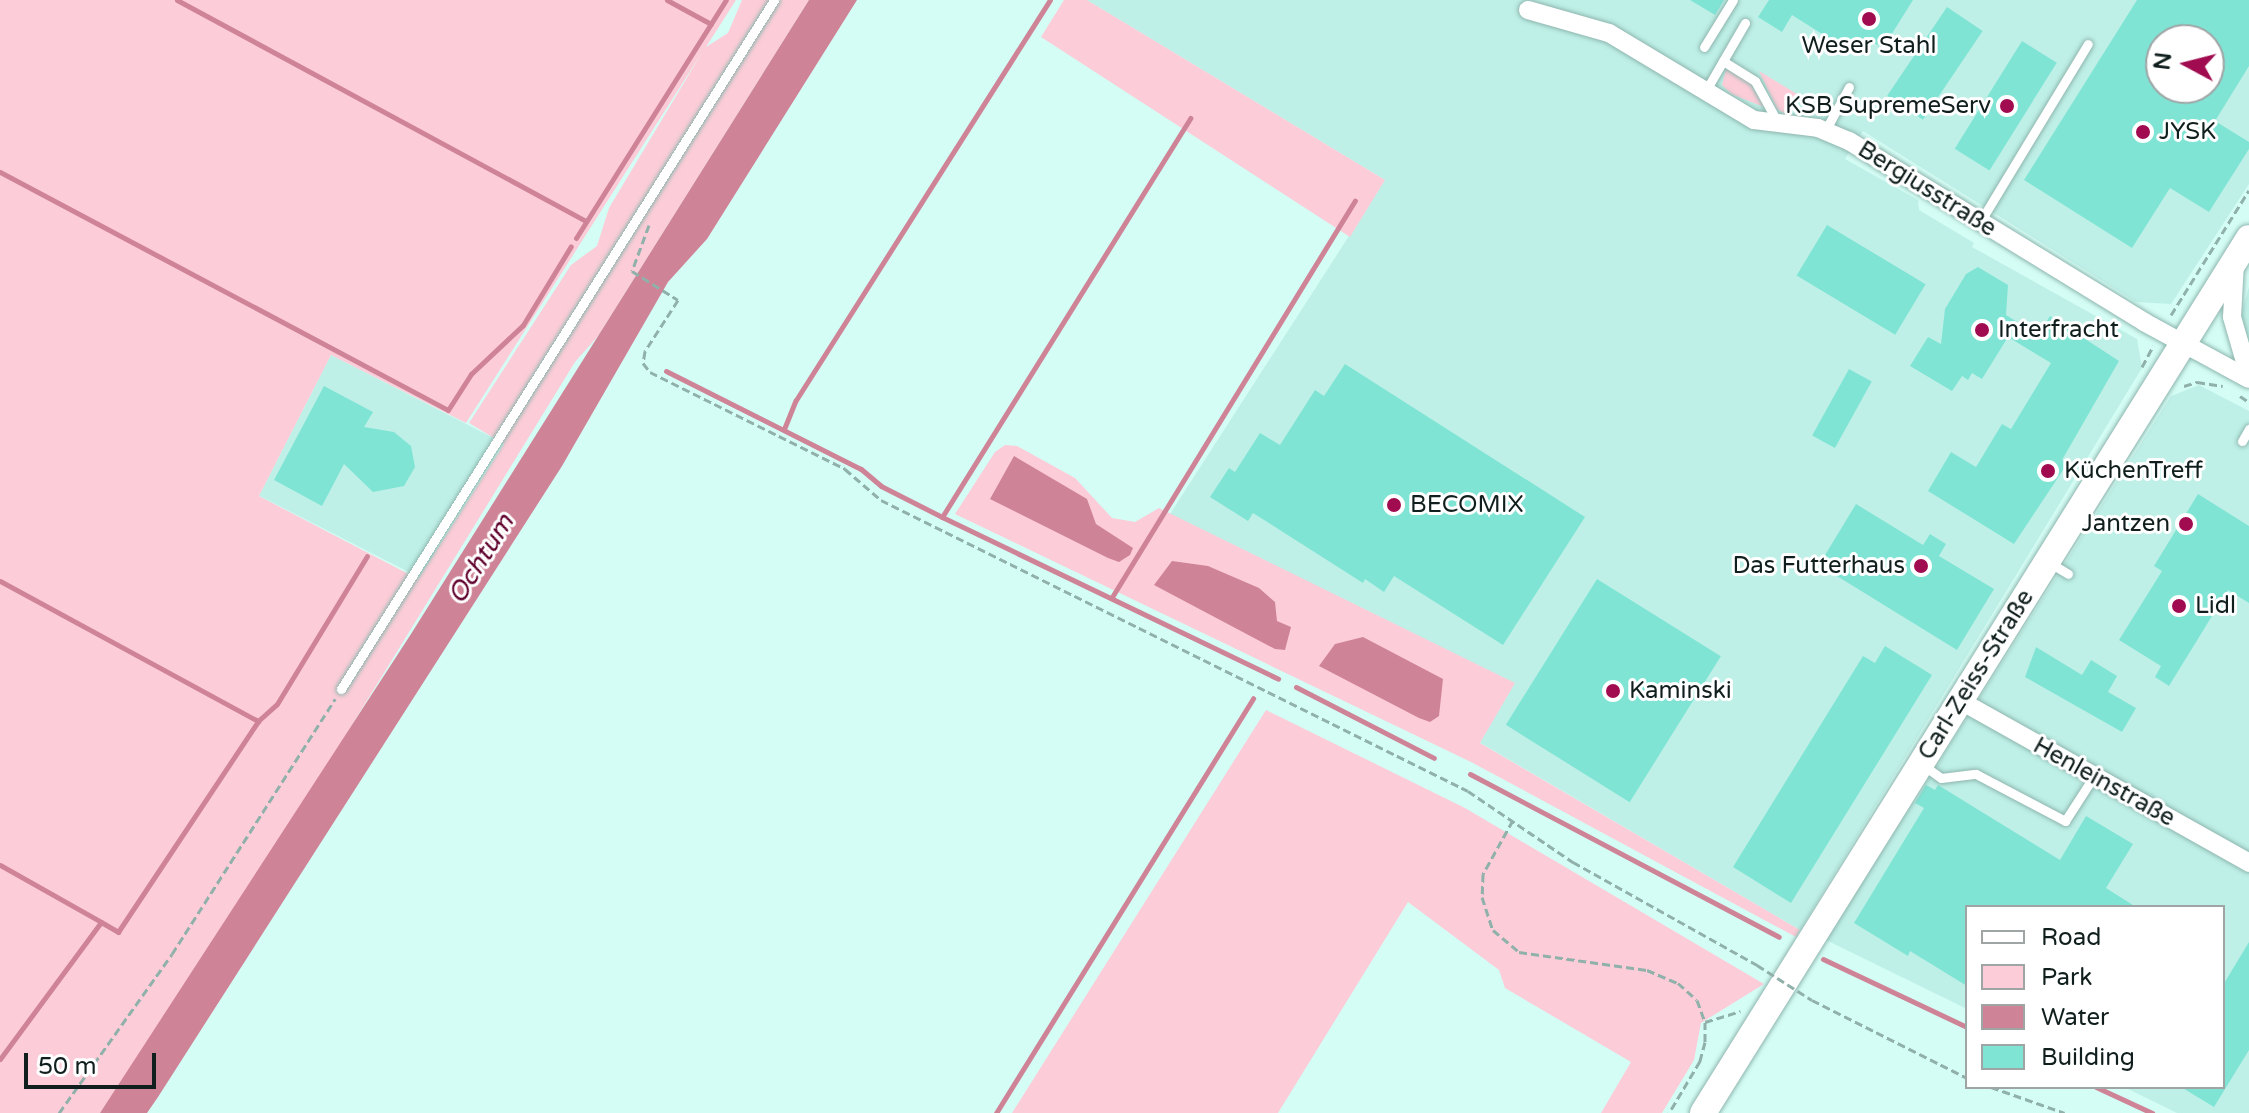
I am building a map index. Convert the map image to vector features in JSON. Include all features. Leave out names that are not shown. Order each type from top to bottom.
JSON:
[{"type":"main road","name":"Carl-Zeiss-Straße","points":[[1703,1113],[1959,700],[2058,567],[2164,374],[2173,336],[2235,261],[2249,238]]},
{"type":"street","name":"Bergiusstraße","points":[[1528,10],[1609,33],[1754,120],[1825,131],[2173,336]]},
{"type":"street","points":[[2235,261],[2232,317],[2249,378]]},
{"type":"street","points":[[2173,336],[2249,378]]},
{"type":"street","name":"Henleinstraße","points":[[1959,700],[2094,776],[2174,814],[2249,863]]},
{"type":"lane","points":[[341,689],[774,0]]},
{"type":"lane","points":[[1704,47],[1733,0]]},
{"type":"lane","points":[[1705,92],[1745,23]]},
{"type":"lane","points":[[1980,222],[2088,44]]},
{"type":"lane","points":[[1723,61],[1755,81],[1778,123]]},
{"type":"lane","points":[[1825,131],[1849,87]]},
{"type":"lane","points":[[2242,441],[2249,429]]},
{"type":"lane","points":[[1921,763],[1941,778],[1976,774],[2065,821],[2094,776]]},
{"type":"path","points":[[2226,388],[2197,382],[2183,386],[2143,361],[2173,336],[2249,190]]},
{"type":"path","points":[[632,271],[678,300],[645,351],[643,363],[650,372],[845,469],[881,500],[1418,765],[1513,820],[1585,870],[1757,965],[1812,1000],[1965,1077]]},
{"type":"path","points":[[2238,395],[2249,402]]},
{"type":"path","points":[[59,1113],[172,954],[341,689]]},
{"type":"path","points":[[1513,820],[1483,874],[1482,897],[1493,930],[1519,952],[1647,970],[1678,983],[1697,1000],[1705,1022],[1705,1042],[1700,1061],[1669,1113]]},
{"type":"path","points":[[1997,1089],[2065,1113]]},
{"type":"shaded area","points":[[1087,0],[2249,0],[2249,184],[2171,304],[2136,302],[1863,131],[1845,159],[1918,200],[1919,210],[1974,243],[1972,247],[2137,339],[2142,368],[1800,930],[1479,742],[1514,683],[1170,514],[1385,180]]},
{"type":"shaded area","points":[[2249,287],[2249,346],[2240,317]]},
{"type":"shaded area","points":[[331,355],[493,438],[421,578],[259,496]]},
{"type":"shaded area","points":[[2199,385],[2249,411],[2249,1113],[2177,1113],[2128,1089],[2225,1089],[2225,905],[1965,905],[1965,1008],[1826,940],[2171,396]]},
{"type":"green space","points":[[0,0],[736,0],[706,47],[728,33],[742,0],[809,0],[598,336],[575,362],[242,904],[100,1113],[0,1113]],"holes":[[[703,51],[609,208],[597,246],[571,265],[469,423],[504,444],[418,579],[259,496],[331,355],[466,423]]]},
{"type":"green space","points":[[1064,0],[1087,0],[1385,180],[1350,237],[1041,37]]},
{"type":"green space","points":[[1726,69],[1750,83],[1764,107],[1731,94],[1722,85]]},
{"type":"green space","points":[[1759,71],[1797,94],[1785,114],[1777,109]]},
{"type":"green space","points":[[1005,445],[1017,446],[1075,478],[1112,518],[1135,522],[1159,508],[1515,683],[1480,743],[1800,930],[1796,937],[1471,762],[955,514],[995,452]]},
{"type":"green space","points":[[1266,710],[1465,808],[1764,984],[1701,1023],[1694,1060],[1662,1113],[1601,1113],[1631,1062],[1505,988],[1499,970],[1408,902],[1278,1113],[1012,1113]]},
{"type":"water","name":"Ochtum","points":[[809,0],[857,0],[707,239],[668,282],[562,466],[158,1097],[147,1113],[100,1113],[411,634]]},
{"type":"water","points":[[1014,456],[1087,499],[1096,524],[1133,548],[1130,555],[1119,562],[1108,558],[990,499]]},
{"type":"water","points":[[1172,561],[1208,566],[1259,588],[1275,602],[1277,621],[1291,627],[1285,650],[1275,649],[1154,585]]},
{"type":"water","points":[[1363,637],[1443,679],[1439,716],[1430,722],[1419,718],[1319,666],[1335,644]]},
{"type":"building","points":[[1690,0],[1724,0],[1715,15]]},
{"type":"building","points":[[1769,0],[1913,0],[1883,48],[1867,39],[1857,56],[1792,15],[1782,32],[1758,17]]},
{"type":"building","name":"JYSK","points":[[2137,0],[2249,0],[2249,66],[2215,121],[2249,142],[2249,149],[2209,212],[2170,188],[2132,248],[2024,180]]},
{"type":"building","points":[[1947,7],[1983,31],[1923,120],[1887,96]]},
{"type":"building","name":"KSB SupremeServ","points":[[2022,41],[2057,63],[1989,170],[1955,149]]},
{"type":"building","points":[[1827,225],[1926,284],[1895,335],[1797,276]]},
{"type":"building","points":[[1978,267],[2008,285],[2006,315],[2038,335],[2050,316],[2119,361],[2062,460],[2067,464],[2014,544],[1928,491],[1951,452],[1976,467],[2002,424],[2011,429],[2051,363],[2008,337],[1982,379],[1972,373],[1968,380],[1962,376],[1952,391],[1910,366],[1928,337],[1941,344],[1945,309],[1966,274]]},
{"type":"building","name":"BECOMIX","points":[[1345,364],[1585,517],[1503,645],[1394,576],[1384,592],[1365,579],[1363,583],[1253,513],[1248,521],[1210,497],[1229,468],[1235,472],[1260,433],[1280,445],[1315,390],[1324,396]]},
{"type":"building","points":[[1849,369],[1872,382],[1835,448],[1812,435]]},
{"type":"building","points":[[324,386],[373,412],[364,427],[394,432],[411,446],[415,467],[404,486],[373,492],[344,464],[322,506],[274,480]]},
{"type":"building","name":"Lidl","points":[[2198,494],[2249,526],[2249,603],[2228,590],[2169,686],[2155,677],[2161,666],[2119,640],[2162,571],[2154,566]]},
{"type":"building","points":[[1856,504],[1923,545],[1930,534],[1946,544],[1939,556],[1994,589],[1957,650],[1819,565]]},
{"type":"building","name":"Kaminski","points":[[1597,579],[1721,656],[1630,802],[1506,725]]},
{"type":"building","points":[[1885,646],[1932,675],[1791,903],[1733,867],[1863,656],[1875,663]]},
{"type":"building","points":[[2036,647],[2082,675],[2091,660],[2117,676],[2108,692],[2136,708],[2122,732],[2025,677]]},
{"type":"building","points":[[1926,785],[1935,790],[1938,785],[2060,860],[2086,816],[2133,844],[2106,888],[2133,905],[1965,905],[1965,985],[1910,951],[1908,956],[1854,923],[1924,808],[1915,803]]},
{"type":"building","points":[[2249,942],[2249,1050],[2214,1107],[2184,1089],[2225,1089],[2225,982]]},
{"type":"waterway","points":[[177,0],[586,221]]},
{"type":"waterway","points":[[667,0],[711,24]]},
{"type":"waterway","points":[[576,238],[726,0]]},
{"type":"waterway","points":[[784,429],[796,400],[1050,0]]},
{"type":"waterway","points":[[942,517],[1190,118]]},
{"type":"waterway","points":[[0,172],[448,410],[471,374],[523,325],[571,246]]},
{"type":"waterway","points":[[1112,597],[1355,201]]},
{"type":"waterway","points":[[666,371],[861,469],[881,486],[942,517],[1278,679]]},
{"type":"waterway","points":[[0,1059],[101,922],[118,932],[258,721],[277,704],[367,556]]},
{"type":"waterway","points":[[0,581],[258,721]]},
{"type":"waterway","points":[[1296,687],[1434,758]]},
{"type":"waterway","points":[[996,1113],[1253,698]]},
{"type":"waterway","points":[[1470,774],[1779,937]]},
{"type":"waterway","points":[[0,865],[101,922]]},
{"type":"waterway","points":[[1823,959],[1965,1026]]},
{"type":"waterway","points":[[2100,1089],[2152,1113]]},
{"type":"place","name":"Weser Stahl","points":[[1869,19]]},
{"type":"place","name":"KSB SupremeServ","points":[[2007,106]]},
{"type":"place","name":"JYSK","points":[[2143,132]]},
{"type":"place","name":"Interfracht","points":[[1982,330]]},
{"type":"place","name":"KüchenTreff","points":[[2048,471]]},
{"type":"place","name":"BECOMIX","points":[[1394,505]]},
{"type":"place","name":"Jantzen","points":[[2186,524]]},
{"type":"place","name":"Das Futterhaus","points":[[1921,566]]},
{"type":"place","name":"Lidl","points":[[2179,606]]},
{"type":"place","name":"Kaminski","points":[[1613,691]]}]
